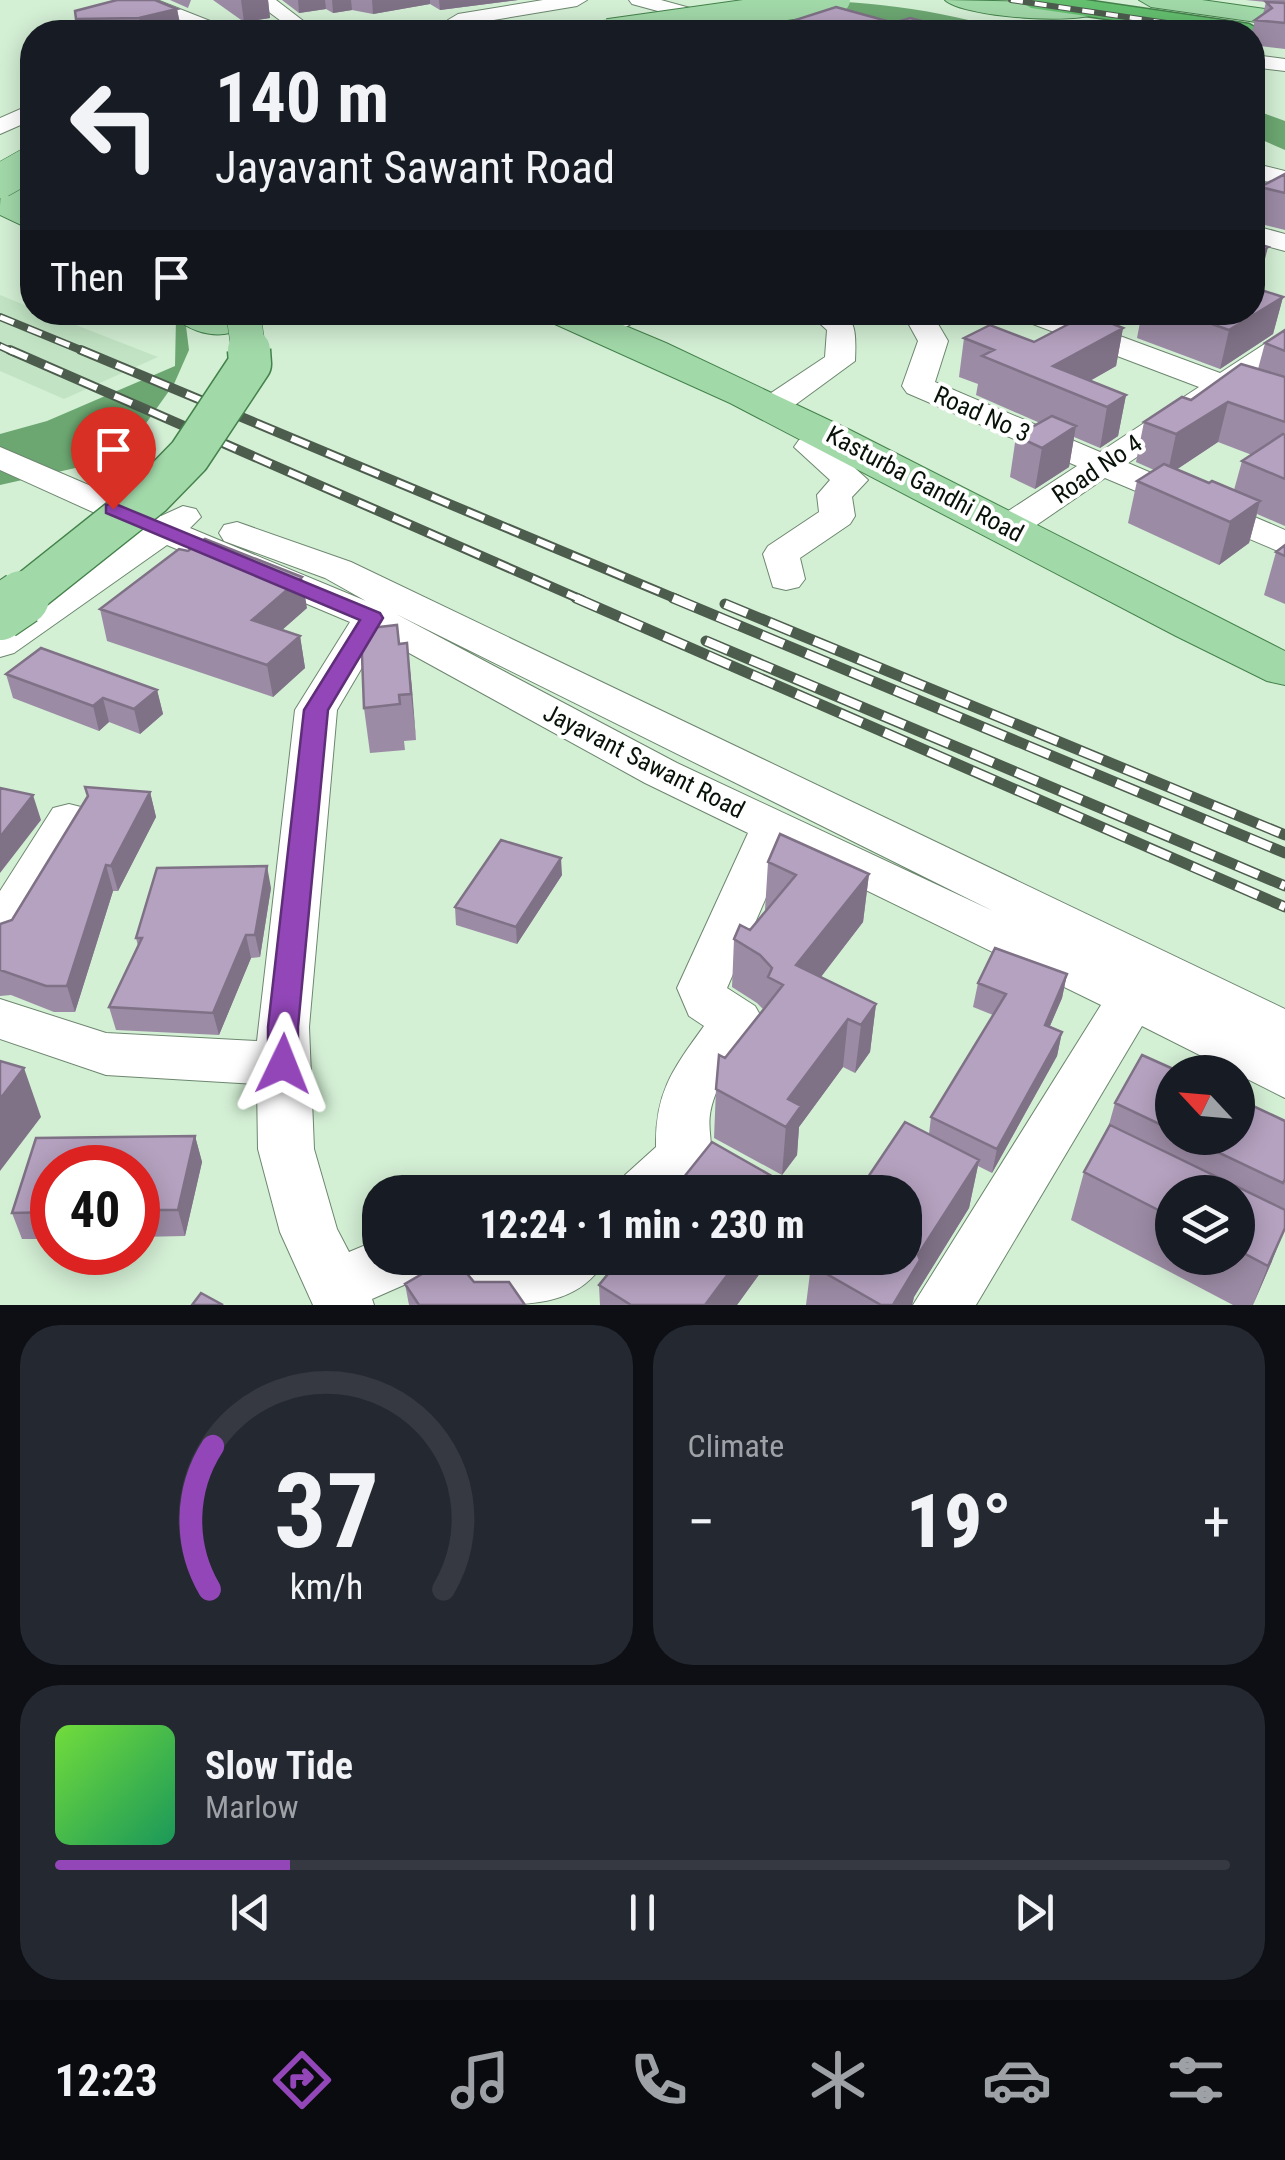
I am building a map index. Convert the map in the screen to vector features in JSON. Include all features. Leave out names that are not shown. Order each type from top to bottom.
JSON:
[{"type":"highway","points":[[1031,0],[1181,20]]},
{"type":"main road","points":[[694,20],[836,0]]},
{"type":"main road","points":[[728,20],[866,0]]},
{"type":"main road","points":[[957,0],[1024,11],[1088,5]]},
{"type":"main road","points":[[1151,0],[1285,23]]},
{"type":"main road","points":[[17,168],[20,198]]},
{"type":"main road","points":[[17,168],[18,182],[9,197],[10,207],[20,213]]},
{"type":"main road","points":[[0,573],[58,532],[155,449],[220,352],[224,325]]},
{"type":"main road","points":[[0,612],[45,582],[150,526],[189,456],[250,364],[230,325]]},
{"type":"main road","name":"Kasturba Gandhi Road","points":[[618,325],[782,401],[1253,635],[1285,670]]},
{"type":"main road","name":"Kasturba Gandhi Road","points":[[782,401],[833,435],[1019,521]]},
{"type":"street","points":[[139,0],[195,20]]},
{"type":"street","points":[[263,0],[292,20]]},
{"type":"street","points":[[458,20],[578,0]]},
{"type":"street","points":[[640,0],[684,8],[718,20]]},
{"type":"street","points":[[684,8],[721,0]]},
{"type":"street","points":[[782,401],[840,361],[839,325]]},
{"type":"street","name":"Road No 3","points":[[924,325],[933,341],[918,386],[1285,544]]},
{"type":"street","points":[[1061,325],[1285,408]]},
{"type":"street","name":"Road No 4","points":[[1019,521],[1221,384],[1280,327]]},
{"type":"street","name":"Jayavant Sawant Road","points":[[0,434],[52,471],[150,526],[382,607],[1285,1032]]},
{"type":"street","points":[[786,579],[781,554],[836,516],[834,496],[851,480],[811,447],[833,435]]},
{"type":"street","name":"Jayavant Sawant Road","points":[[0,456],[52,471]]},
{"type":"street","points":[[0,645],[150,526]]},
{"type":"street","points":[[374,1275],[339,1296],[309,1232],[286,1149],[283,1027],[316,710],[382,607]]},
{"type":"street","name":"Jayavant Sawant Road","points":[[382,607],[661,773],[1133,998],[1285,1076]]},
{"type":"street","points":[[0,931],[69,820]]},
{"type":"street","points":[[663,1175],[684,1156],[683,1116],[691,1086],[737,1020],[707,1002],[702,988],[738,918],[743,896],[774,827]]},
{"type":"street","points":[[943,1305],[1133,998]]},
{"type":"street","points":[[0,1020],[106,1054],[283,1064]]},
{"type":"street","points":[[492,1275],[516,1303],[554,1275]]},
{"type":"shaded area","points":[[777,0],[897,7],[967,20],[870,20],[843,16],[647,20]]},
{"type":"shaded area","points":[[1265,114],[1285,121],[1285,150],[1265,141]]},
{"type":"shaded area","points":[[0,295],[20,303],[20,325],[76,325],[158,357],[64,399],[0,371]]},
{"type":"shaded area","points":[[176,325],[280,325],[246,390],[133,455],[0,485],[0,434],[47,421],[175,366]]},
{"type":"pier","points":[[281,325],[283,329],[249,394],[135,459],[107,466],[139,433],[174,384],[189,350],[186,326]]},
{"type":"building","points":[[117,0],[155,0],[177,9],[139,18],[76,19],[75,11]]},
{"type":"building","points":[[1266,2],[1285,3],[1285,23],[1255,20],[1272,8]]},
{"type":"building","points":[[836,7],[883,20],[795,20]]},
{"type":"building","points":[[1285,174],[1285,193],[1265,188],[1265,184]]},
{"type":"building","points":[[1265,291],[1283,297],[1265,308]]},
{"type":"building","points":[[990,325],[1034,342],[1067,325],[1123,328],[1053,366],[1126,395],[1107,407],[982,356],[994,350],[964,338]]},
{"type":"building","points":[[1285,330],[1285,351],[1265,343]]},
{"type":"building","points":[[1241,364],[1285,377],[1285,422],[1228,402],[1176,434],[1144,422],[1182,397],[1191,400]]},
{"type":"building","points":[[1052,416],[1076,426],[1042,448],[1016,436]]},
{"type":"building","points":[[1283,434],[1285,479],[1242,461]]},
{"type":"building","points":[[1164,464],[1260,501],[1230,522],[1137,481]]},
{"type":"building","points":[[205,539],[302,577],[252,620],[300,636],[267,665],[100,609],[179,549],[188,551]]},
{"type":"building","points":[[397,625],[399,644],[407,643],[411,694],[399,695],[400,704],[364,708],[361,629]]},
{"type":"building","points":[[41,648],[157,690],[134,709],[103,698],[93,706],[6,674]]},
{"type":"building","points":[[85,787],[150,792],[111,866],[106,865],[67,986],[46,986],[0,970],[0,924],[12,920],[88,796]]},
{"type":"building","points":[[0,788],[33,795],[0,837]]},
{"type":"building","points":[[780,834],[869,874],[796,965],[876,1004],[861,1025],[848,1019],[788,1099],[801,1106],[786,1127],[716,1089],[719,1055],[725,1058],[783,985],[768,977],[772,968],[760,955],[734,939],[740,925],[750,930],[796,875],[768,862]]},
{"type":"building","points":[[501,840],[561,858],[516,927],[455,907]]},
{"type":"building","points":[[267,866],[255,935],[246,935],[213,1013],[109,1007],[142,938],[136,938],[157,868]]},
{"type":"building","points":[[995,948],[1067,974],[1045,1025],[1062,1032],[997,1149],[931,1117],[1006,994],[978,983]]},
{"type":"building","points":[[1142,1055],[1155,1061],[1155,1122],[1115,1103]]},
{"type":"building","points":[[0,1061],[24,1068],[0,1099]]},
{"type":"building","points":[[1255,1107],[1285,1121],[1283,1183],[1224,1155],[1255,1155]]},
{"type":"building","points":[[905,1122],[979,1160],[922,1249],[922,1175],[869,1175]]},
{"type":"building","points":[[1110,1125],[1155,1147],[1155,1155],[1172,1155],[1213,1175],[1155,1175],[1155,1208],[1084,1172]]},
{"type":"building","points":[[195,1136],[178,1210],[160,1210],[160,1145],[34,1145],[36,1138]]},
{"type":"building","points":[[712,1142],[770,1175],[686,1175]]},
{"type":"building","points":[[30,1157],[30,1213],[12,1213]]},
{"type":"building","points":[[1255,1195],[1285,1210],[1285,1228],[1268,1266],[1255,1259]]},
{"type":"building","points":[[420,1275],[468,1275],[474,1282],[509,1282],[525,1305],[419,1305],[405,1284]]},
{"type":"building","points":[[607,1275],[727,1275],[705,1305],[631,1305],[599,1285]]},
{"type":"building","points":[[828,1275],[911,1275],[893,1305],[881,1305]]},
{"type":"building","points":[[201,1293],[223,1305],[192,1305]]},
{"type":"railway","points":[[1011,0],[1147,20]]},
{"type":"railway","points":[[0,317],[88,353]]},
{"type":"railway","points":[[0,346],[15,353]]},
{"type":"railway","points":[[10,350],[582,600]]},
{"type":"railway","points":[[81,350],[679,600]]},
{"type":"railway","points":[[576,598],[1285,907]]},
{"type":"railway","points":[[673,598],[1285,853]]},
{"type":"railway","points":[[725,604],[1285,835]]},
{"type":"railway","points":[[706,641],[1285,886]]},
{"type":"route","points":[[113,509],[372,618],[316,710],[283,1027],[283,1064]]}]
